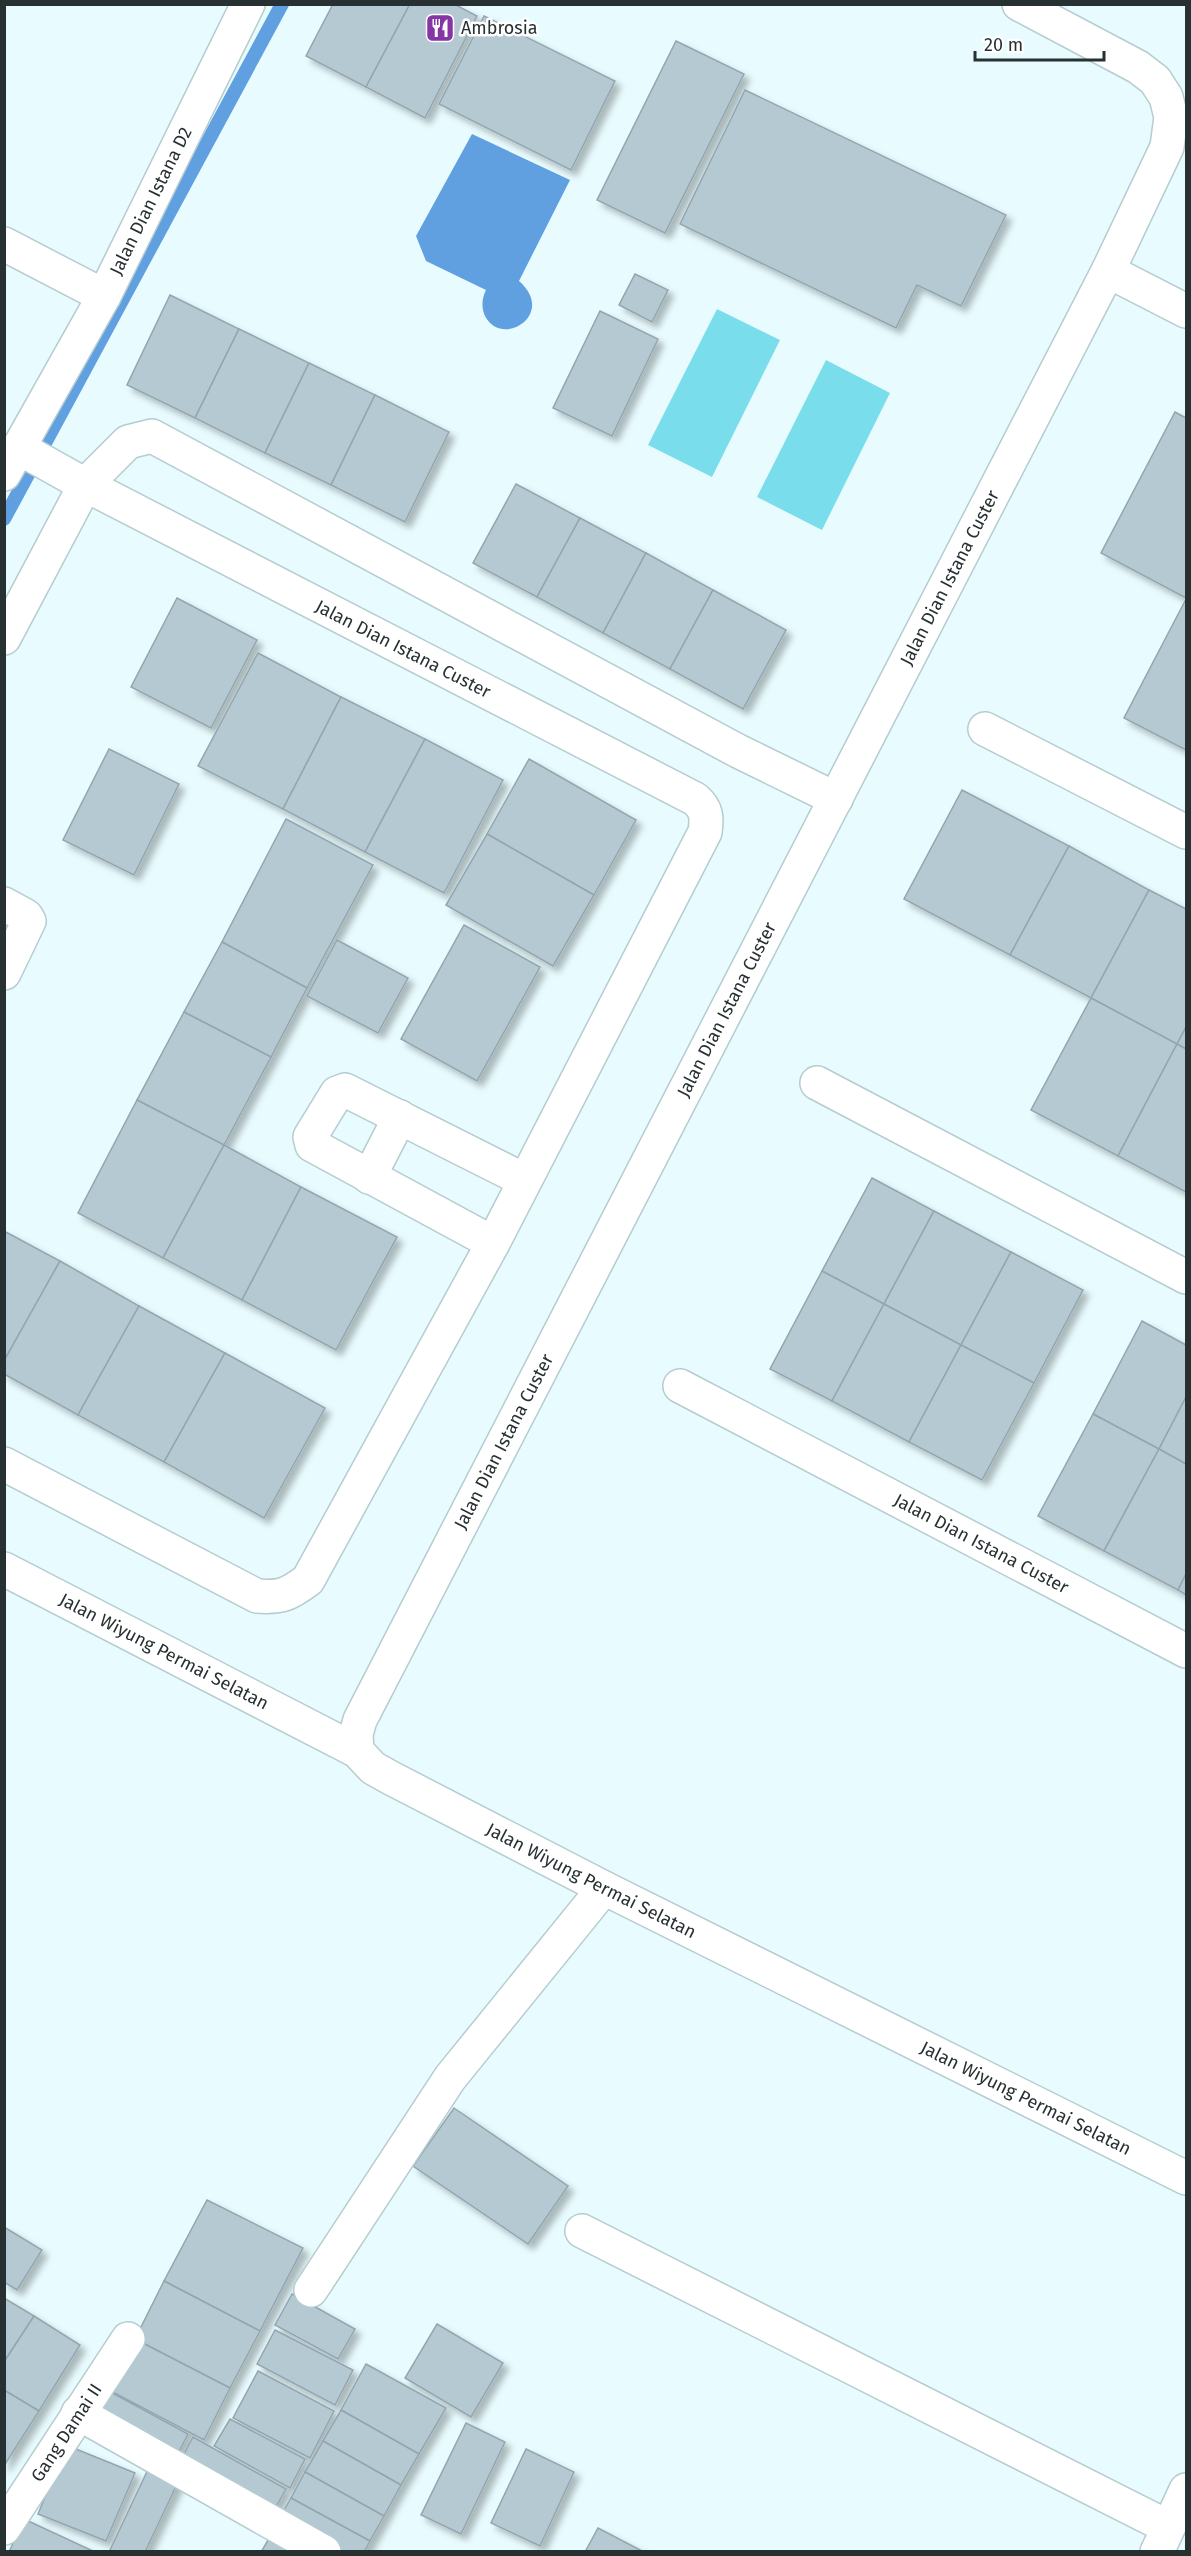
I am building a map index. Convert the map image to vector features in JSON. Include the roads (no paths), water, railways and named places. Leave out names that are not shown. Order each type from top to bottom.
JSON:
[{"type":"street","name":"Jalan Dian Istana D2","points":[[4,244],[104,296],[248,4]]},
{"type":"street","name":"Jalan Dian Istana Custer","points":[[357,1751],[356,1734],[365,1710],[1108,271],[1167,147],[1171,117],[1166,97],[1155,80],[1138,67],[1019,4]]},
{"type":"street","points":[[1108,271],[1186,311]]},
{"type":"street","points":[[18,459],[104,296]]},
{"type":"street","points":[[4,638],[81,483],[128,442],[152,436],[728,746],[836,799]]},
{"type":"street","name":"Jalan Dian Istana Custer","points":[[4,1464],[257,1596],[273,1598],[287,1595],[308,1580],[319,1564],[493,1243],[705,832],[707,817],[702,805],[695,799],[81,483],[18,459]]},
{"type":"street","points":[[985,729],[1186,832]]},
{"type":"street","points":[[4,904],[26,916],[29,921],[4,973]]},
{"type":"street","points":[[817,1083],[1186,1277]]},
{"type":"street","points":[[493,1243],[312,1145],[310,1137],[340,1091],[347,1091],[524,1180]]},
{"type":"street","points":[[369,1177],[400,1117]]},
{"type":"street","name":"Jalan Dian Istana Custer","points":[[680,1386],[1186,1651]]},
{"type":"street","name":"Jalan Wiyung Permai Selatan","points":[[4,1569],[357,1751],[373,1768],[391,1778],[1186,2178]]},
{"type":"street","points":[[311,2290],[450,2078],[604,1887]]},
{"type":"street","points":[[582,2231],[1162,2540],[1186,2490]]},
{"type":"street","name":"Gang Damai II","points":[[4,2528],[128,2338]]},
{"type":"street","points":[[78,2413],[324,2552]]},
{"type":"waterway","points":[[4,519],[282,4]]},
{"type":"place","name":"Ambrosia","points":[[440,28]]}]
